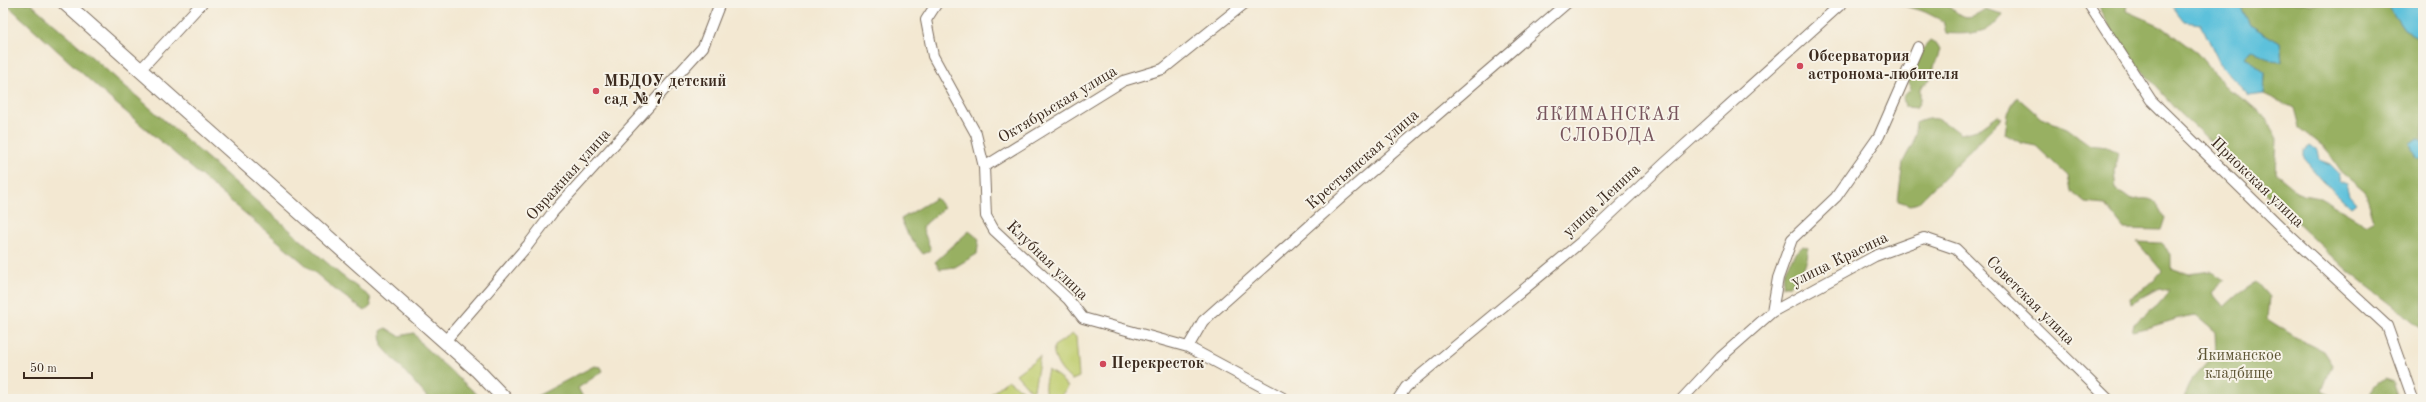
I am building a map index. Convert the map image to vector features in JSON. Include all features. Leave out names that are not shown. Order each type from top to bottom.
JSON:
[{"type":"main road","points":[[65,3],[444,341],[505,399]]},
{"type":"street","points":[[140,70],[202,3]]},
{"type":"street","name":"Овражная улица","points":[[444,341],[528,245],[553,212],[704,47],[720,3]]},
{"type":"street","name":"Клубная улица","points":[[937,3],[926,20],[933,56],[976,134],[984,168],[986,216],[994,230],[1068,299],[1083,318],[1188,347],[1285,399]]},
{"type":"street","name":"Октябрьская улица","points":[[984,168],[1123,81],[1163,69],[1245,3]]},
{"type":"street","name":"Крестьянская улица","points":[[1188,347],[1202,321],[1343,196],[1568,3]]},
{"type":"street","name":"Приокская улица","points":[[2088,3],[2151,100],[2291,237],[2387,326],[2413,399]]},
{"type":"street","name":"улица Ленина","points":[[1398,399],[1406,387],[1581,242],[1665,162],[1840,5]]},
{"type":"street","name":"улица Красина","points":[[1772,312],[1778,278],[1792,239],[1836,197],[1879,136],[1918,46]]},
{"type":"street","name":"улица Красина","points":[[1682,399],[1721,357],[1772,312],[1875,256],[1924,238]]},
{"type":"street","name":"Советская улица","points":[[1924,238],[1956,248],[2108,399]]},
{"type":"green space","points":[[5,3],[30,3],[341,275],[370,297],[371,306],[365,311],[333,288],[106,95]]},
{"type":"green space","points":[[1895,3],[1938,3],[1951,8],[1959,14],[1969,17],[1976,15],[1985,9],[2003,14],[1996,23],[1985,30],[1965,34],[1952,34],[1946,33],[1943,21],[1925,12]]},
{"type":"green space","points":[[2096,3],[2128,3],[2127,11],[2161,26],[2197,53],[2229,91],[2245,100],[2266,118],[2277,140],[2275,173],[2302,195],[2321,198],[2365,224],[2374,219],[2365,192],[2341,172],[2325,148],[2299,127],[2294,108],[2264,94],[2265,73],[2245,57],[2252,49],[2269,60],[2282,61],[2280,43],[2250,25],[2239,3],[2386,3],[2404,30],[2423,40],[2423,141],[2419,138],[2416,158],[2423,160],[2423,329],[2348,271],[2177,110],[2122,48]]},
{"type":"green space","points":[[1930,41],[1937,45],[1940,50],[1929,81],[1920,88],[1920,100],[1916,108],[1905,107],[1903,97],[1911,89],[1908,81],[1920,52]]},
{"type":"green space","points":[[2017,97],[2041,118],[2067,128],[2090,145],[2107,147],[2118,153],[2114,172],[2116,189],[2131,200],[2149,199],[2156,203],[2165,218],[2161,230],[2124,229],[2105,205],[2085,203],[2071,191],[2068,176],[2036,146],[2021,143],[2005,134],[2008,113]]},
{"type":"green space","points":[[1998,115],[2002,118],[1918,203],[1911,205],[1898,201],[1903,162],[1913,143],[1916,123],[1930,119],[1940,120],[1960,134],[1977,130]]},
{"type":"green space","points":[[936,198],[944,208],[922,227],[931,250],[923,254],[908,235],[901,219]]},
{"type":"green space","points":[[969,231],[979,239],[977,254],[955,267],[940,269],[935,262]]},
{"type":"green space","name":"Якиманское кладбище","points":[[2137,242],[2161,243],[2171,254],[2171,268],[2188,274],[2211,271],[2224,280],[2212,293],[2224,307],[2238,294],[2256,282],[2269,297],[2267,319],[2297,338],[2323,351],[2332,365],[2322,391],[2334,397],[2334,399],[2184,398],[2193,378],[2216,353],[2215,332],[2195,315],[2132,331],[2134,324],[2157,306],[2170,291],[2159,288],[2131,303],[2130,297],[2149,286],[2162,271]]},
{"type":"green space","points":[[1803,246],[1808,248],[1808,253],[1803,268],[1790,286],[1782,286],[1785,269]]},
{"type":"green space","points":[[386,328],[399,336],[414,333],[422,345],[482,399],[429,399],[382,346],[381,331]]},
{"type":"green space","points":[[1073,334],[1076,337],[1079,377],[1072,380],[1058,365],[1054,346]]},
{"type":"green space","points":[[1040,356],[1034,389],[1031,391],[1016,374]]},
{"type":"green space","points":[[594,366],[601,367],[603,371],[578,388],[584,399],[535,399],[537,396]]},
{"type":"green space","points":[[1048,370],[1059,377],[1068,387],[1058,399],[1048,399],[1046,396],[1045,384]]},
{"type":"green space","points":[[2384,379],[2393,382],[2399,399],[2366,399],[2376,385]]},
{"type":"green space","points":[[1008,380],[1028,395],[1029,399],[985,399]]},
{"type":"water","points":[[2169,3],[2239,3],[2250,25],[2280,43],[2282,61],[2269,60],[2252,49],[2245,57],[2265,73],[2264,94],[2249,96],[2221,66],[2201,24],[2184,22]]},
{"type":"water","points":[[2386,3],[2423,3],[2423,40],[2404,30]]},
{"type":"water","points":[[2419,138],[2423,141],[2423,160],[2416,158],[2410,143]]},
{"type":"water","points":[[2310,145],[2317,150],[2319,160],[2330,164],[2339,173],[2338,181],[2346,184],[2349,195],[2356,203],[2351,207],[2323,181],[2303,158],[2303,151]]},
{"type":"place","name":"Обсерватория астронома-любителя","points":[[1800,66]]},
{"type":"place","name":"МБДОУ детский сад № 7","points":[[596,91]]},
{"type":"place","name":"Перекресток","points":[[1103,364]]},
{"type":"district","name":"ЯКИМАНСКАЯ СЛОБОДА","points":[[1608,125]]}]
